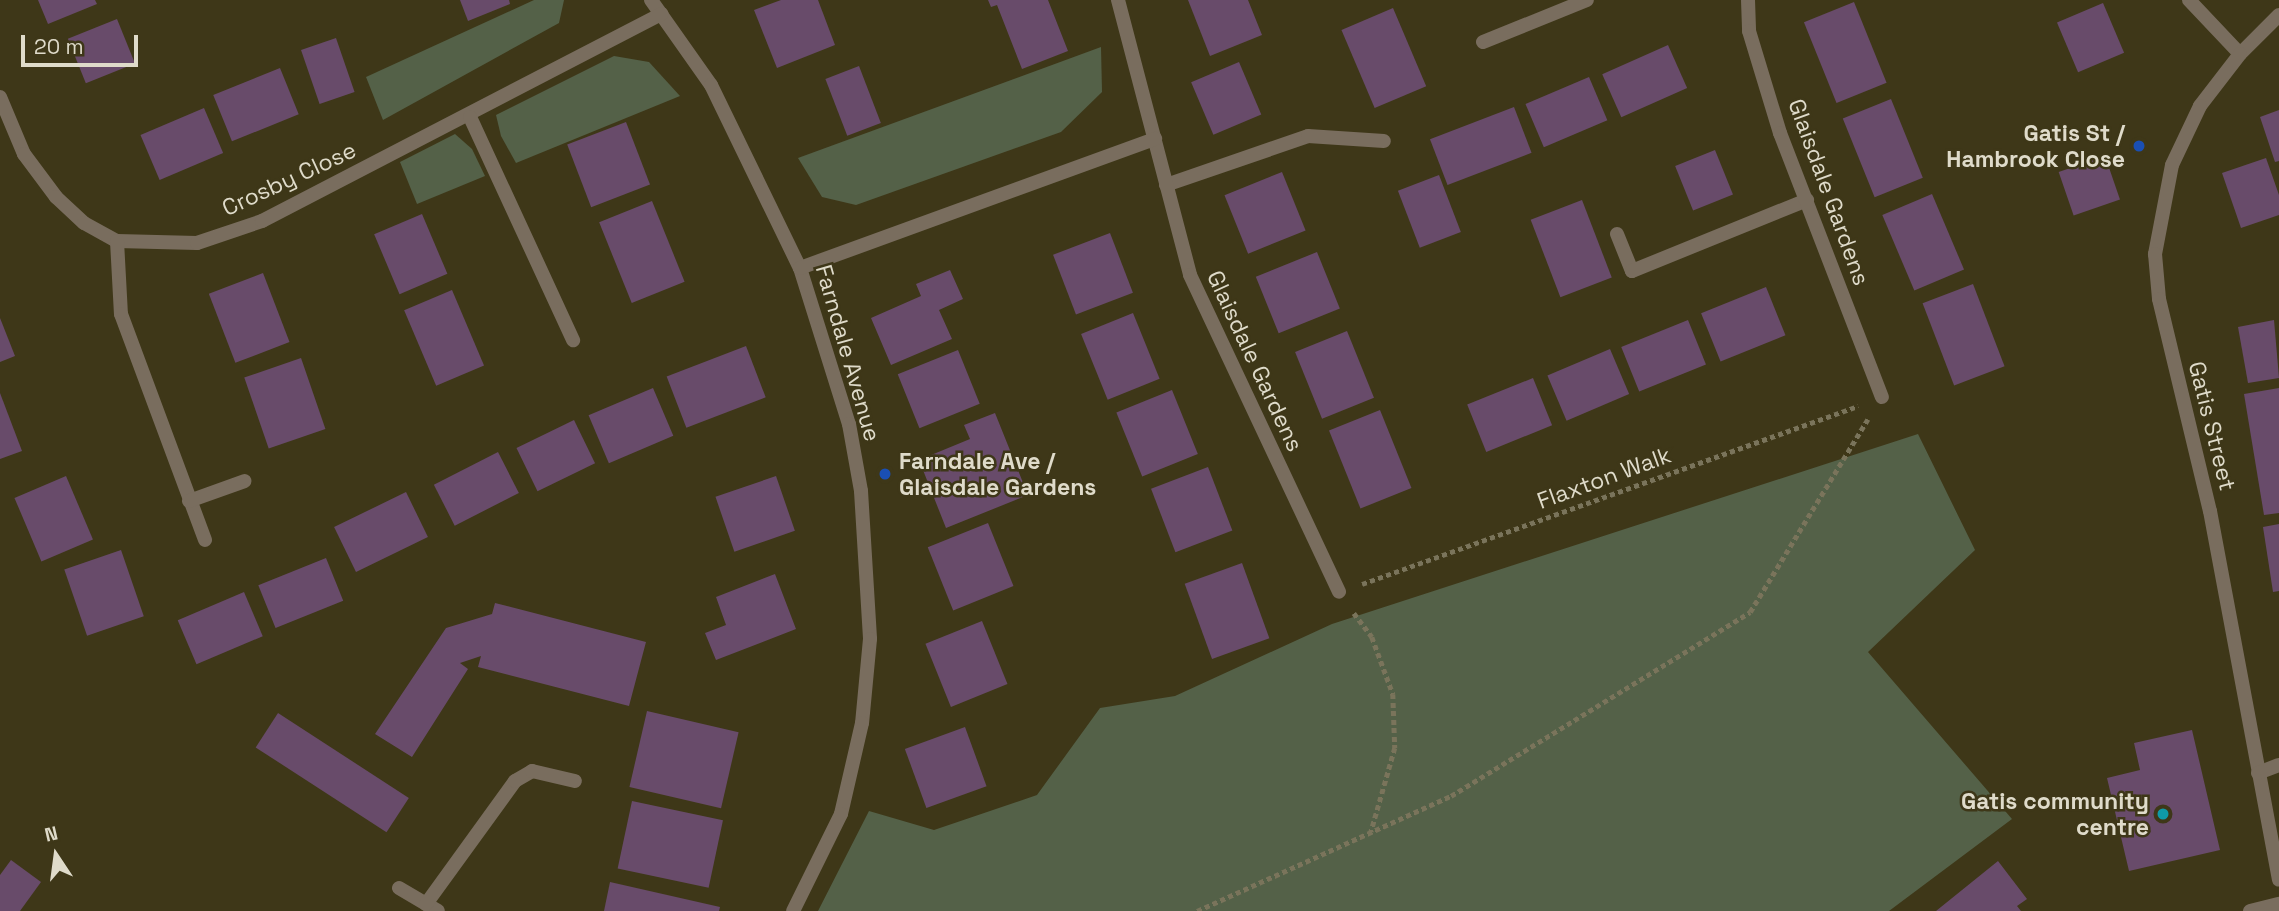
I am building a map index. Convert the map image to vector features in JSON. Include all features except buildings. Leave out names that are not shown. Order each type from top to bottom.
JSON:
[{"type":"street","name":"Farndale Avenue","points":[[651,0],[711,85],[800,268],[849,424],[870,569],[870,639],[862,723],[841,814],[793,911]]},
{"type":"street","name":"Glaisdale Gardens","points":[[1118,0],[1190,275],[1339,592]]},
{"type":"street","name":"Glaisdale Gardens","points":[[1748,0],[1749,31],[1807,200],[1882,397]]},
{"type":"street","points":[[2189,0],[2240,54]]},
{"type":"street","points":[[1483,42],[1580,1]]},
{"type":"street","name":"Crosby Close","points":[[0,97],[24,153],[56,197],[84,223],[117,241],[197,243],[262,221],[470,117],[662,14]]},
{"type":"street","name":"Gatis Street","points":[[2279,15],[2240,54],[2200,106],[2172,165],[2155,254],[2159,299],[2210,511],[2279,880]]},
{"type":"street","points":[[470,117],[573,340]]},
{"type":"street","points":[[1166,184],[1308,136],[1384,141]]},
{"type":"street","points":[[800,268],[1155,139]]},
{"type":"street","points":[[1617,233],[1632,271],[1807,200]]},
{"type":"street","points":[[117,241],[121,314],[205,540]]},
{"type":"street","points":[[189,501],[245,481]]},
{"type":"street","points":[[2258,773],[2279,765]]},
{"type":"street","points":[[399,888],[432,907],[515,781],[532,771],[575,781]]},
{"type":"street","points":[[2250,911],[2279,904]]},
{"type":"path","name":"Flaxton Walk","points":[[1339,592],[1882,397]]},
{"type":"path","points":[[1197,911],[1451,796],[1750,612],[1882,397]]},
{"type":"path","points":[[1339,592],[1372,637],[1393,694],[1395,748],[1371,832]]},
{"type":"green space","points":[[534,0],[564,0],[559,23],[383,120],[366,77]]},
{"type":"green space","points":[[1101,47],[1102,92],[1061,132],[856,205],[822,197],[798,158]]},
{"type":"green space","points":[[614,56],[649,62],[680,96],[516,163],[501,136],[496,115]]},
{"type":"green space","points":[[455,134],[472,149],[485,176],[417,204],[400,162]]},
{"type":"green space","points":[[1918,434],[1975,550],[1868,652],[2012,819],[1889,911],[818,911],[869,811],[934,830],[1037,795],[1100,708],[1175,696],[1332,624]]},
{"type":"place","name":"Gatis St / Hambrook Close","points":[[2139,146]]},
{"type":"place","name":"Farndale Ave / Glaisdale Gardens","points":[[885,474]]},
{"type":"place","name":"Gatis community centre","points":[[2163,814]]}]
